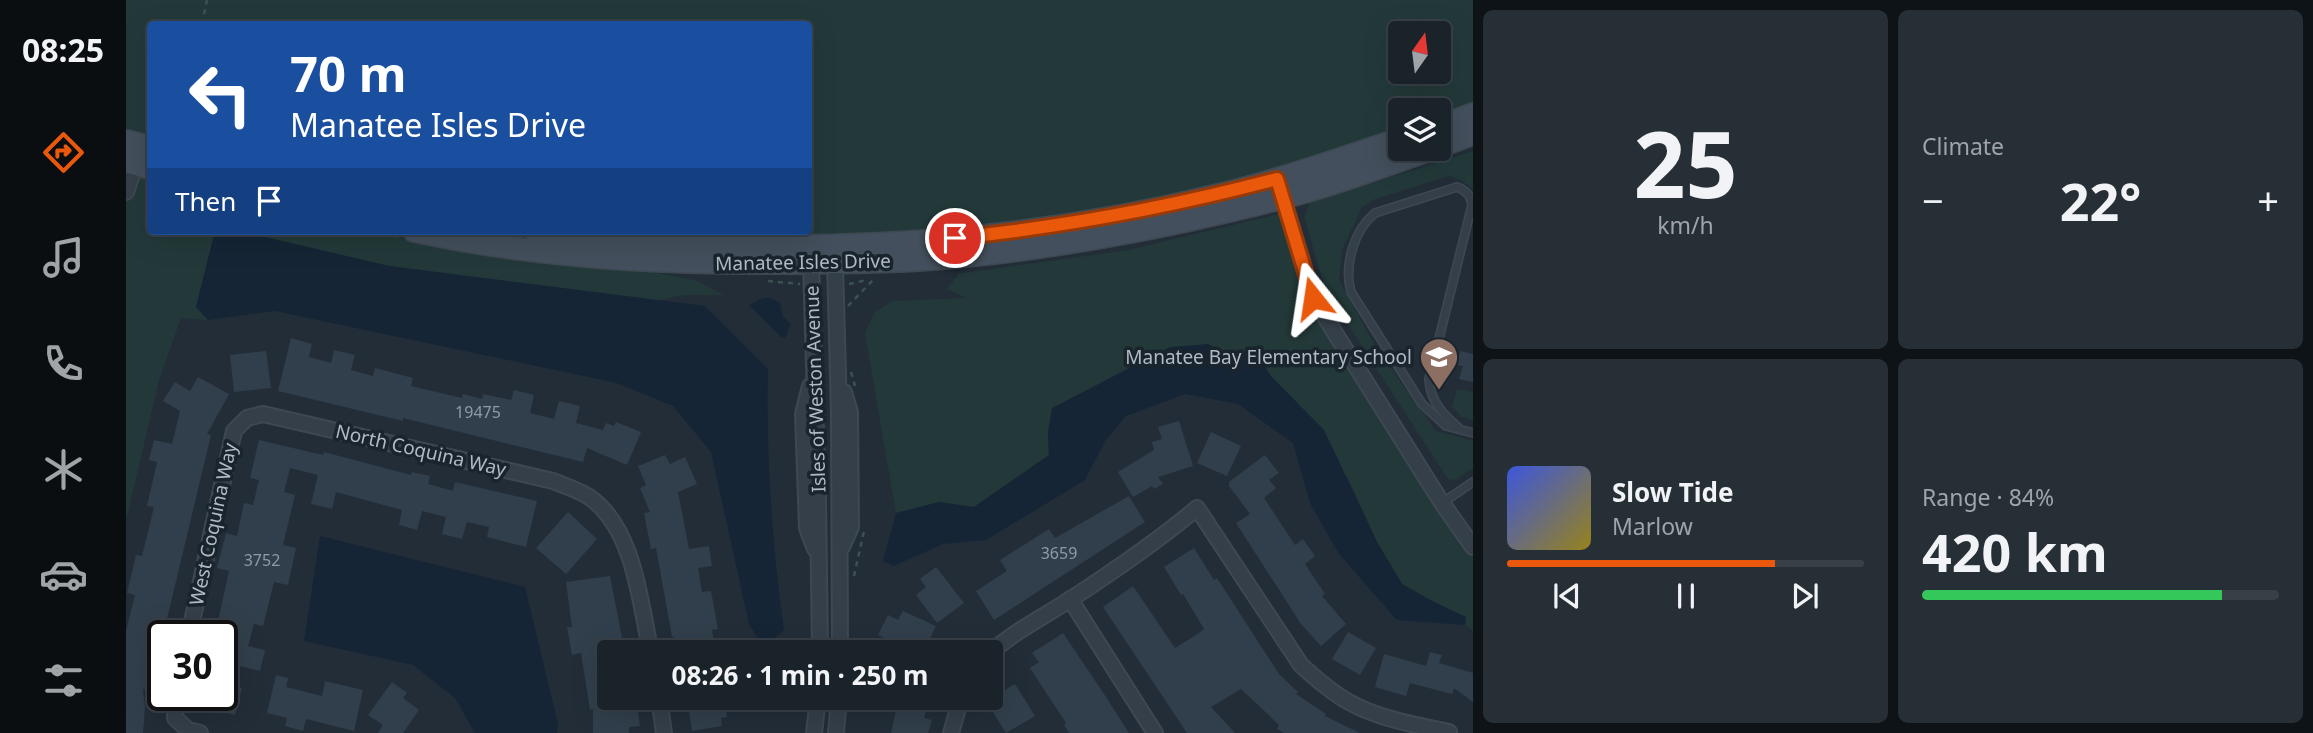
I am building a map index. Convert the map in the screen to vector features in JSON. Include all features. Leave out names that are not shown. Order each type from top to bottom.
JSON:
[{"type":"street","points":[[1451,122],[1473,114]]},
{"type":"street","points":[[1451,142],[1473,134]]},
{"type":"street","name":"Manatee Isles Drive","points":[[575,235],[816,255],[835,263],[919,260],[1134,232],[1280,188],[1388,144]]},
{"type":"street","points":[[126,192],[139,154]]},
{"type":"street","name":"Manatee Isles Drive","points":[[438,235],[597,257],[701,263],[816,255],[1056,226],[1280,188],[1317,188],[1397,161]]},
{"type":"street","points":[[1280,188],[1313,298],[1442,503],[1473,547]]},
{"type":"street","name":"Isles of Weston Avenue","points":[[816,255],[815,413],[820,640]]},
{"type":"street","name":"Isles of Weston Avenue","points":[[835,263],[839,413],[845,501],[839,555],[840,640]]},
{"type":"street","points":[[815,368],[803,414],[807,528],[819,557]]},
{"type":"street","points":[[818,501],[845,501],[850,412],[838,369]]},
{"type":"street","points":[[815,413],[839,413]]},
{"type":"street","name":"North Coquina Way","points":[[247,418],[263,414],[553,481],[592,498],[611,519],[628,549],[648,640]]},
{"type":"street","name":"West Coquina Way","points":[[192,620],[234,430],[247,418]]},
{"type":"street","points":[[1003,642],[1070,599],[1177,525],[1197,508],[1301,665],[1317,680],[1349,703],[1407,723],[1449,732]]},
{"type":"street","points":[[1070,599],[1155,733]]},
{"type":"street","points":[[661,710],[664,733]]},
{"type":"street","points":[[814,733],[817,710]]},
{"type":"street","points":[[836,733],[838,710]]},
{"type":"street","points":[[951,733],[958,710]]},
{"type":"street","points":[[175,711],[175,718],[188,730],[200,733]]},
{"type":"lane","points":[[1460,429],[1435,401],[1429,379],[1472,205],[1471,197],[1465,190],[1457,187],[1375,213],[1367,219],[1356,237],[1348,280],[1351,292],[1422,404],[1446,426],[1473,433]]},
{"type":"lane","points":[[1442,503],[1473,482]]},
{"type":"path","points":[[203,21],[207,0]]},
{"type":"path","points":[[849,284],[875,278]]},
{"type":"green space","points":[[126,0],[1473,0],[1473,114],[1451,122],[1451,98],[1388,98],[1388,143],[1277,179],[932,240],[711,235],[812,235],[812,21],[147,21],[147,146],[126,141]]},
{"type":"green space","points":[[1473,151],[1473,189],[1461,180],[1449,176],[1375,199],[1362,207],[1342,250],[1339,280],[1376,348],[1436,431],[1473,441],[1473,468],[1455,480],[1448,479],[1325,289],[1304,216],[1310,203],[1442,161],[1451,161],[1451,158]]},
{"type":"green space","points":[[126,162],[147,167],[147,235],[214,235],[196,307],[208,320],[181,318],[159,380],[126,521]]},
{"type":"green space","points":[[1287,212],[1313,298],[1473,547],[1473,631],[1465,625],[1466,617],[1402,584],[1377,542],[1349,480],[1270,375],[1259,356],[1234,358],[1208,344],[1048,432],[1049,455],[974,507],[939,502],[896,513],[865,333],[875,312],[893,301],[967,298],[947,289],[959,274],[963,273],[1129,250]]},
{"type":"green space","points":[[256,235],[390,235],[643,270],[697,281],[724,295],[683,295],[655,301],[389,266]]},
{"type":"green space","points":[[1457,389],[1473,392],[1473,420],[1462,417],[1452,407]]},
{"type":"water","points":[[214,235],[256,235],[389,266],[705,306],[768,369],[771,500],[784,630],[772,640],[759,640],[749,624],[711,452],[673,406],[617,383],[275,311],[208,320],[196,307]]},
{"type":"water","points":[[764,298],[780,303],[783,317],[791,324],[785,338],[749,305]]},
{"type":"water","points":[[1208,344],[1234,358],[1246,351],[1259,356],[1270,375],[1324,430],[1377,542],[1402,584],[1466,617],[1465,625],[1397,620],[1339,554],[1310,503],[1293,443],[1238,404],[1185,394],[1126,416],[1105,441],[1085,480],[986,540],[943,544],[894,566],[883,561],[896,513],[939,502],[974,507],[1049,455],[1048,432],[1052,408],[1170,347]]},
{"type":"water","points":[[320,536],[525,587],[558,724],[557,733],[475,733],[455,698],[413,665],[304,641]]},
{"type":"building","points":[[291,338],[312,344],[309,357],[331,363],[334,350],[355,355],[351,370],[373,376],[375,368],[413,378],[411,386],[462,398],[463,394],[482,399],[483,394],[511,400],[514,390],[534,395],[530,413],[554,419],[559,401],[580,406],[576,423],[603,430],[606,423],[614,426],[616,422],[641,432],[627,465],[587,448],[583,462],[278,391]]},
{"type":"building","points":[[266,351],[271,388],[234,392],[230,355]]},
{"type":"building","points":[[1460,351],[1473,354],[1473,382],[1459,379],[1463,366],[1457,365]]},
{"type":"building","points":[[198,377],[229,394],[207,434],[211,435],[167,620],[147,620],[147,690],[143,689],[143,733],[126,733],[126,631],[135,595],[127,593],[136,555],[142,556],[154,507],[147,506],[157,462],[149,460],[154,440],[172,444],[180,411],[163,401],[175,382],[190,391]]},
{"type":"building","points":[[1179,421],[1193,466],[1158,477],[1163,484],[1154,489],[1152,486],[1133,497],[1118,472],[1154,450],[1152,442],[1162,439],[1158,427]]},
{"type":"building","points":[[1211,432],[1241,446],[1227,476],[1197,463]]},
{"type":"building","points":[[259,440],[323,455],[324,452],[411,475],[412,472],[430,476],[428,484],[453,491],[455,482],[537,501],[526,547],[487,537],[489,527],[467,522],[462,539],[442,534],[446,517],[422,511],[417,530],[399,525],[402,510],[336,492],[332,509],[311,504],[318,475],[290,468],[284,492],[295,495],[283,545],[296,548],[288,585],[274,582],[263,626],[254,624],[248,646],[265,650],[260,671],[240,666],[238,674],[238,620],[218,620],[229,571],[217,568],[226,533],[237,536],[244,503],[253,505],[259,480],[250,478]]},
{"type":"building","points":[[665,455],[670,464],[685,457],[697,484],[678,492],[689,549],[709,546],[712,566],[698,568],[702,592],[711,591],[718,629],[712,630],[714,640],[675,640],[674,636],[672,637],[656,548],[651,549],[644,513],[650,512],[640,488],[646,485],[638,466]]},
{"type":"building","points":[[1265,455],[1279,473],[1269,480],[1276,488],[1264,498],[1295,545],[1303,539],[1315,556],[1305,564],[1325,594],[1322,596],[1346,624],[1321,646],[1301,624],[1236,523],[1250,514],[1229,486],[1229,482]]},
{"type":"building","points":[[1129,496],[1145,522],[994,620],[976,591],[1007,571],[1000,560],[1049,529],[1055,538]]},
{"type":"building","points":[[568,512],[597,539],[566,574],[536,548]]},
{"type":"building","points":[[1194,548],[1214,580],[1217,578],[1279,674],[1298,692],[1296,694],[1326,714],[1325,716],[1360,733],[1284,733],[1277,729],[1279,725],[1241,689],[1211,707],[1235,733],[1187,733],[1103,607],[1133,586],[1175,648],[1196,635],[1204,629],[1164,567]]},
{"type":"building","points":[[936,567],[964,603],[937,623],[916,595],[926,587],[920,579]]},
{"type":"building","points":[[610,576],[622,640],[597,640],[597,710],[638,710],[640,726],[629,727],[629,733],[593,733],[593,709],[590,710],[581,653],[572,655],[567,627],[572,627],[566,582]]},
{"type":"building","points":[[903,611],[936,626],[929,640],[888,640],[878,635],[888,615],[898,620]]},
{"type":"building","points":[[1348,632],[1376,648],[1360,675],[1332,659]]},
{"type":"building","points":[[1063,633],[1129,733],[1069,733],[1064,725],[1066,723],[1030,668],[1039,662],[1032,653]]},
{"type":"building","points":[[1430,652],[1442,655],[1439,663],[1473,673],[1473,702],[1454,688],[1452,694],[1410,683],[1406,696],[1375,687],[1384,654],[1426,666]]},
{"type":"building","points":[[276,675],[288,678],[286,687],[322,696],[325,681],[363,690],[354,731],[306,719],[303,731],[285,726],[287,718],[267,713]]},
{"type":"building","points":[[392,682],[407,693],[403,698],[419,710],[403,733],[378,733],[383,725],[368,715]]},
{"type":"building","points":[[1015,684],[1035,716],[1006,733],[992,710],[1003,710],[1003,691]]},
{"type":"building","points":[[238,687],[242,688],[238,703]]},
{"type":"building","points":[[689,710],[726,710],[727,717],[721,718],[722,726],[692,731]]},
{"type":"building","points":[[896,710],[926,710],[924,718],[932,720],[928,733],[891,733]]},
{"type":"building","points":[[220,711],[236,711],[235,715]]},
{"type":"place","name":"Manatee Bay Elementary School","points":[[1439,391]]},
{"type":"route","points":[[955,238],[1130,214],[1277,179],[1313,298]]}]
